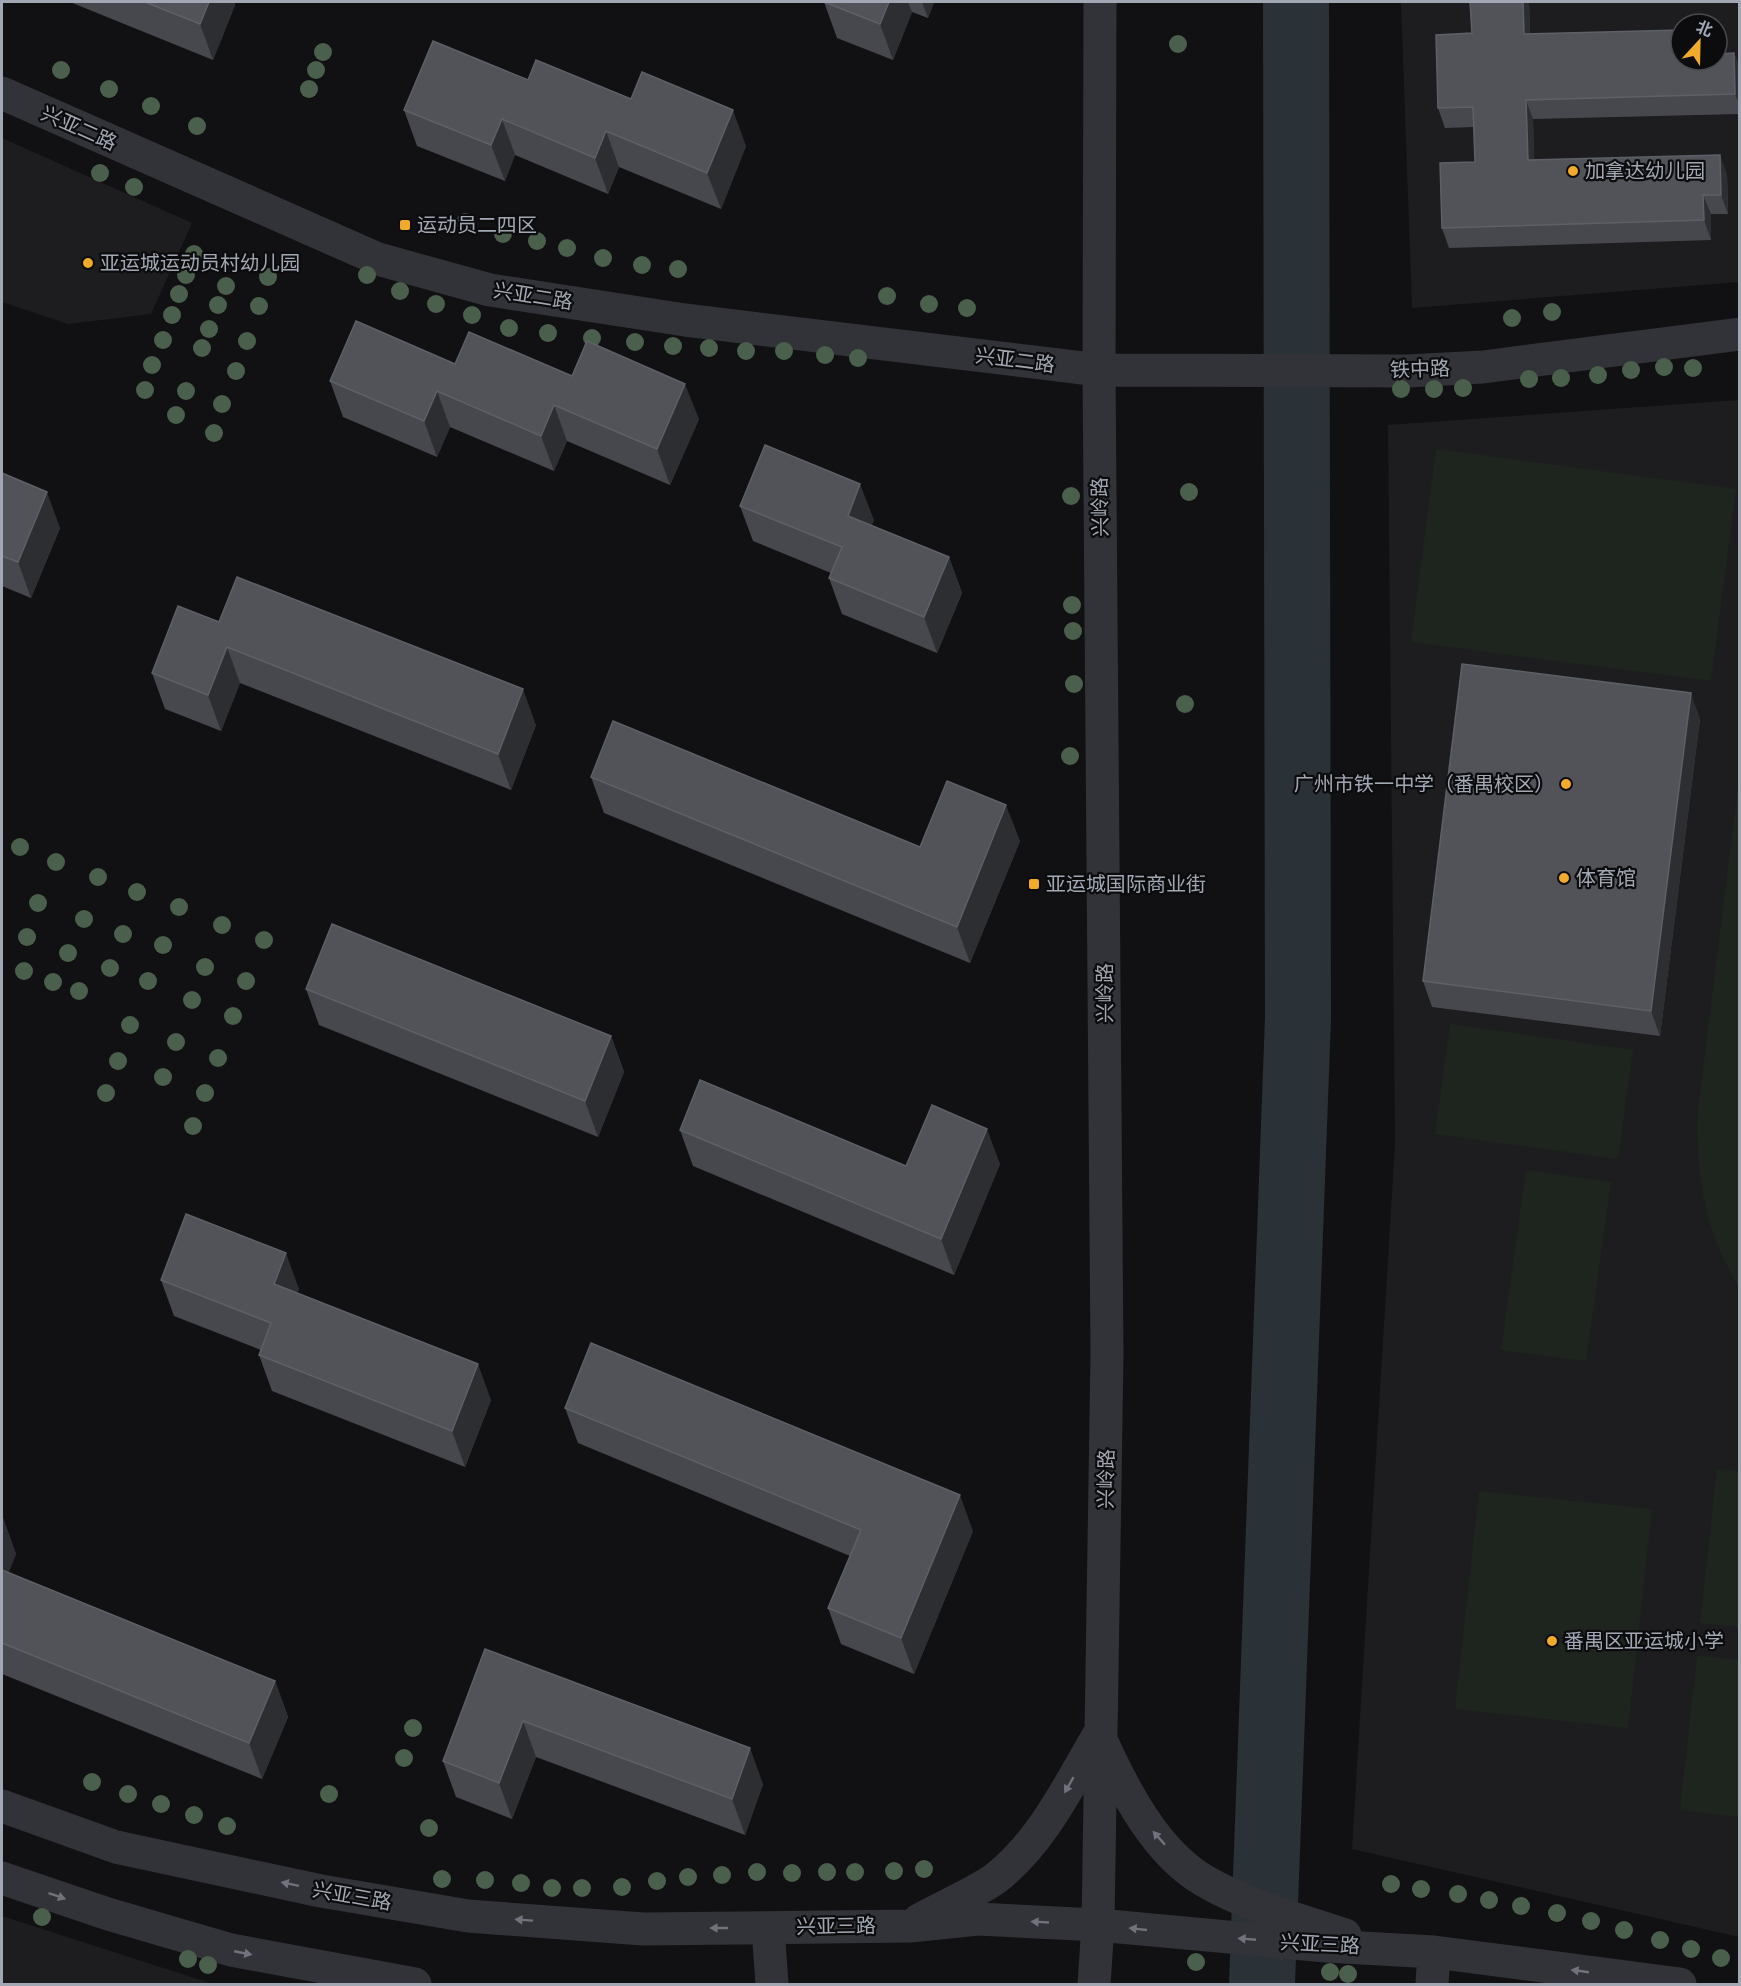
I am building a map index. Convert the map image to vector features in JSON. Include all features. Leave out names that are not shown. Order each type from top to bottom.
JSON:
[{"type":"street","name":"兴岭路","points":[[1094,1984],[1098,1925],[1099,1734],[1105,1562],[1107,1354],[1099,370],[1100,2]]},
{"type":"street","name":"兴亚二路","points":[[2,93],[378,259],[490,290],[685,320],[1099,370]]},
{"type":"street","name":"铁中路","points":[[1099,370],[1407,371],[1483,367],[1740,334]]},
{"type":"street","points":[[1099,1734],[1131,1801],[1155,1835],[1201,1879],[1250,1904],[1326,1937]]},
{"type":"street","points":[[910,1926],[996,1878],[1015,1860],[1052,1814],[1099,1734]]},
{"type":"street","name":"兴亚三路","points":[[2,1806],[116,1847],[321,1891],[468,1916],[642,1929],[910,1926],[978,1919],[1098,1925],[1179,1933],[1326,1937],[1383,1948],[1434,1952],[1680,1984]]},
{"type":"street","points":[[2,1878],[108,1914],[231,1950],[415,1984]]},
{"type":"street","points":[[768,1928],[772,1984]]},
{"type":"street","points":[[1432,1984],[1434,1952]]},
{"type":"shaded area","name":"加拿达幼儿园","points":[[1401,2],[1739,2],[1739,282],[1412,308]]},
{"type":"shaded area","name":"亚运城运动员村幼儿园","points":[[2,138],[192,223],[151,314],[68,324],[2,302]]},
{"type":"shaded area","points":[[1739,400],[1739,1937],[1352,1849],[1395,1144],[1388,425]]},
{"type":"shaded area","points":[[1436,449],[1736,489],[1711,681],[1411,642]]},
{"type":"shaded area","points":[[1739,778],[1739,1287],[1718,1244],[1705,1202],[1699,1158],[1698,1110]]},
{"type":"shaded area","points":[[1450,1024],[1633,1050],[1618,1159],[1435,1134]]},
{"type":"shaded area","points":[[1526,1170],[1611,1182],[1586,1361],[1501,1350]]},
{"type":"shaded area","points":[[1717,1469],[1739,1471],[1739,1627],[1700,1623]]},
{"type":"shaded area","points":[[1479,1491],[1652,1509],[1628,1728],[1455,1709]]},
{"type":"shaded area","points":[[1697,1656],[1739,1660],[1739,1817],[1680,1810]]},
{"type":"shaded area","points":[[2,1916],[213,1984],[2,1984]]},
{"type":"building","points":[[145,2],[209,2],[200,24]]},
{"type":"building","points":[[824,2],[889,2],[880,24]]},
{"type":"building","points":[[1470,2],[1523,2],[1524,34],[1669,30],[1669,72],[1729,72],[1729,53],[1734,53],[1735,94],[1526,100],[1528,160],[1720,155],[1721,195],[1703,195],[1704,220],[1442,228],[1440,163],[1475,162],[1473,107],[1438,108],[1436,35],[1472,33]]},
{"type":"building","points":[[433,41],[528,80],[536,60],[631,99],[642,72],[733,110],[707,173],[606,131],[595,158],[502,119],[491,145],[404,110]]},
{"type":"building","points":[[356,321],[455,364],[469,332],[572,376],[587,341],[685,384],[657,449],[554,405],[541,436],[437,391],[424,421],[330,381]]},
{"type":"building","points":[[765,445],[860,484],[848,516],[949,557],[924,617],[829,578],[842,547],[740,506]]},
{"type":"building","points":[[2,473],[47,492],[18,562],[2,556]]},
{"type":"building","points":[[237,577],[523,689],[498,754],[227,647],[208,695],[152,673],[178,606],[219,622]]},
{"type":"building","name":"体育馆","points":[[1462,664],[1691,693],[1651,1011],[1423,981]]},
{"type":"building","points":[[613,721],[920,847],[947,781],[1006,805],[957,927],[591,777]]},
{"type":"building","points":[[332,924],[611,1036],[585,1101],[306,989]]},
{"type":"building","points":[[700,1080],[906,1166],[932,1105],[987,1129],[941,1239],[680,1130]]},
{"type":"building","points":[[186,1214],[286,1253],[274,1284],[478,1364],[452,1431],[259,1355],[271,1323],[161,1280]]},
{"type":"building","points":[[591,1343],[960,1495],[901,1638],[828,1608],[861,1530],[565,1408]]},
{"type":"building","points":[[2,1570],[275,1681],[249,1743],[2,1643]]},
{"type":"building","points":[[485,1649],[750,1748],[732,1799],[523,1721],[499,1783],[443,1761]]},
{"type":"waterway","points":[[1262,1984],[1298,1018],[1296,2]]},
{"type":"place","name":"加拿达幼儿园","points":[[1573,171]]},
{"type":"place","name":"运动员二四区","points":[[405,225]]},
{"type":"place","name":"亚运城运动员村幼儿园","points":[[88,263]]},
{"type":"place","name":"广州市铁一中学（番禺校区）","points":[[1566,784]]},
{"type":"place","name":"体育馆","points":[[1564,878]]},
{"type":"place","name":"亚运城国际商业街","points":[[1034,884]]},
{"type":"place","name":"番禺区亚运城小学","points":[[1552,1641]]}]
